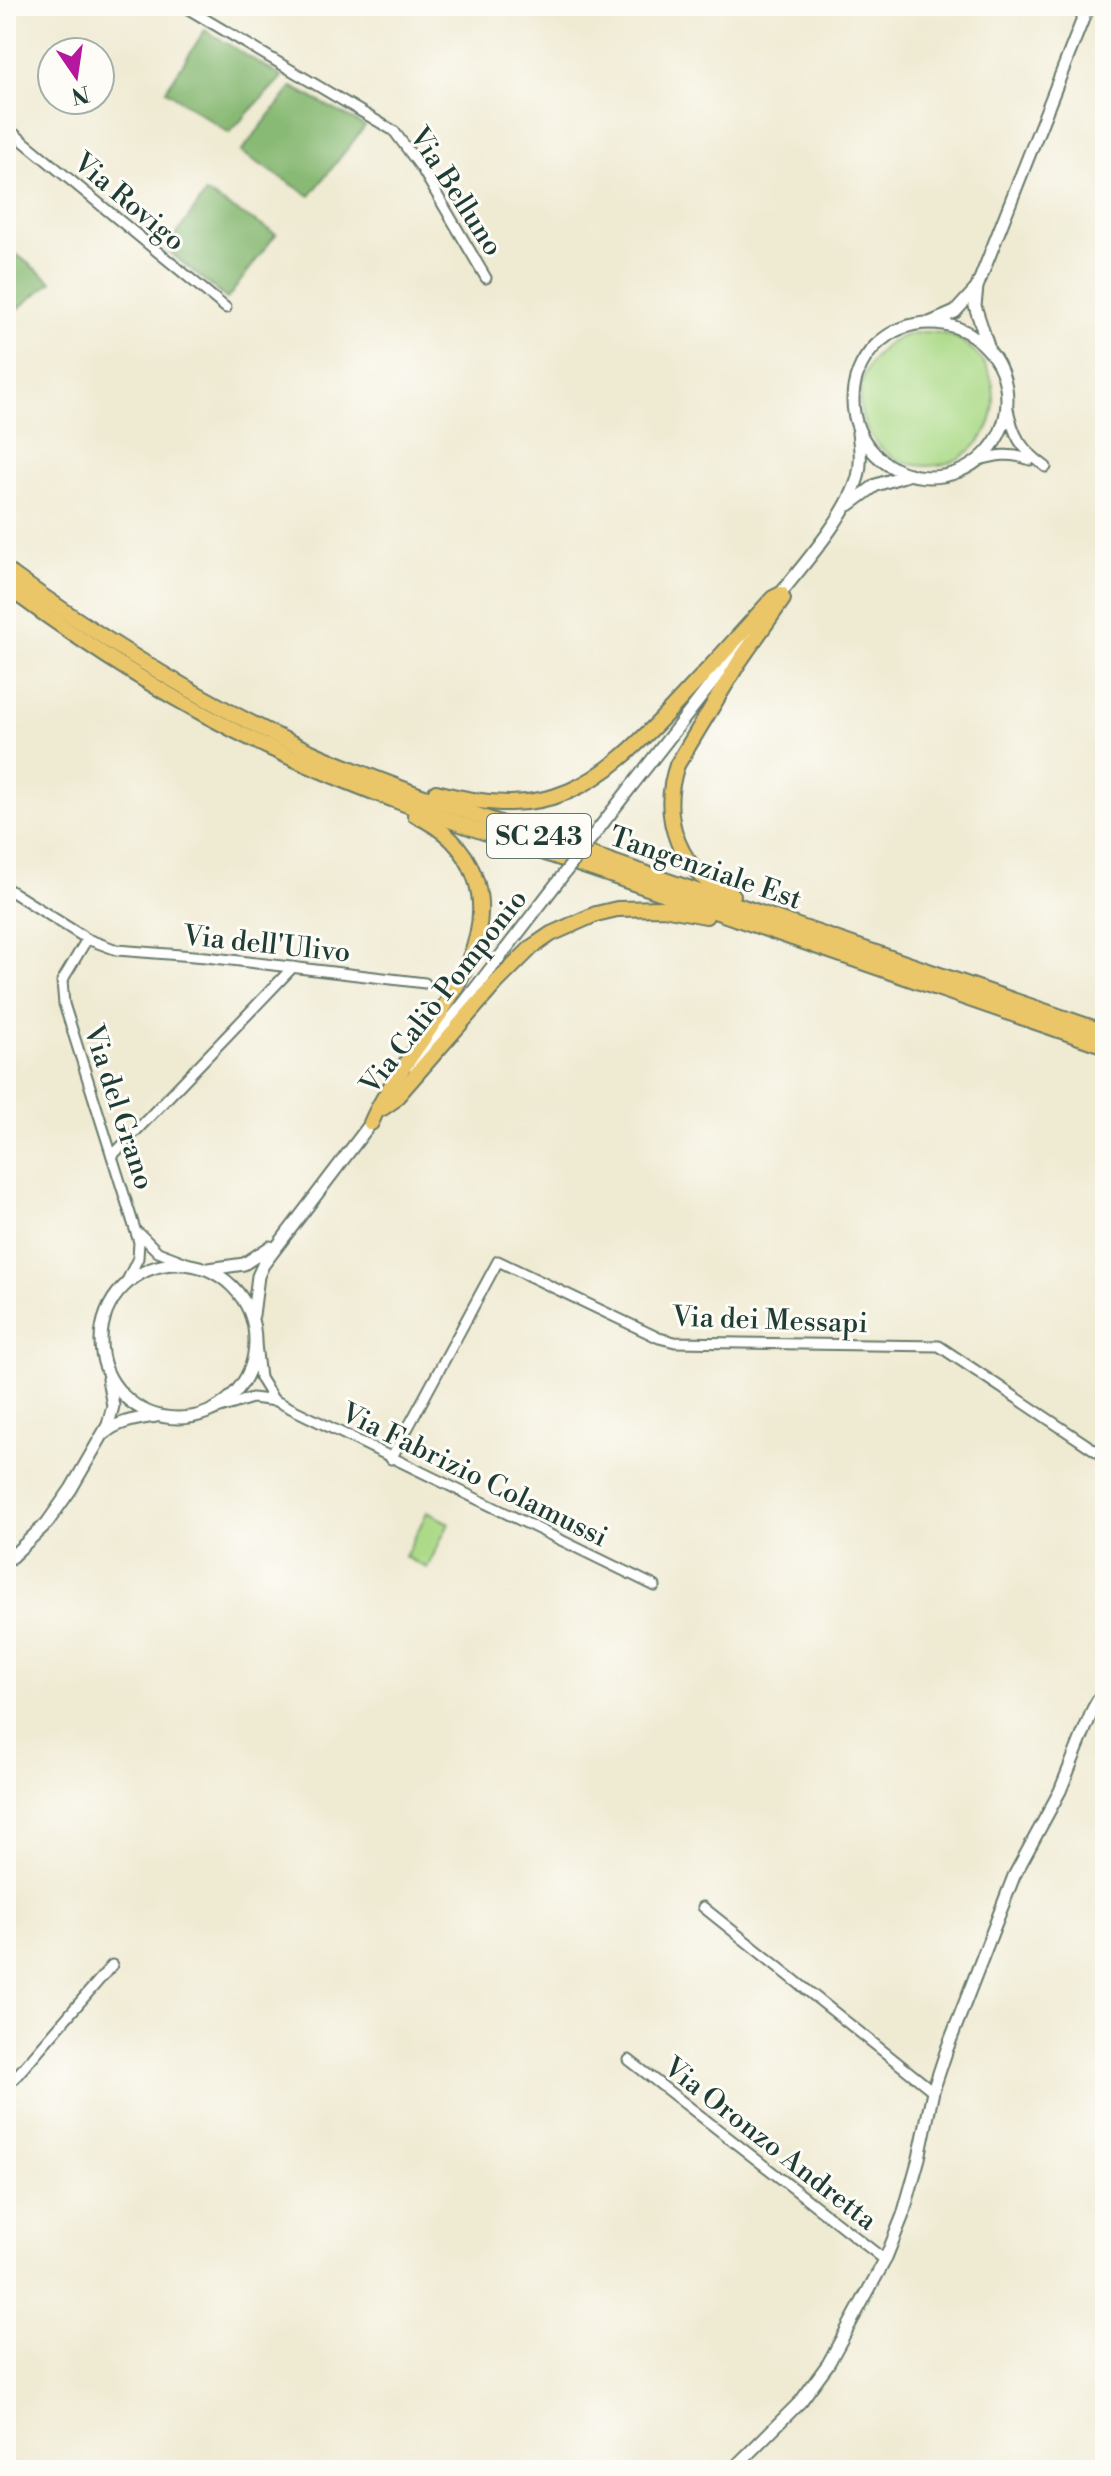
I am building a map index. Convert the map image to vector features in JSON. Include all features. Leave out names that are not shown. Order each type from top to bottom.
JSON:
[{"type":"highway","name":"Tangenziale Est","points":[[6,570],[88,629],[158,672],[250,723],[338,763],[416,794],[1105,1032]]},
{"type":"highway","name":"Tangenziale Est","points":[[6,586],[60,626],[152,685],[266,746],[314,767],[432,813],[1105,1046]]},
{"type":"highway","points":[[338,763],[347,763],[472,801],[516,803],[542,800],[568,792],[608,771],[628,754],[783,590],[785,596],[739,662],[677,765],[671,782],[671,817],[680,849],[706,881],[727,893],[835,933],[847,943]]},
{"type":"highway","points":[[314,767],[324,776],[439,829],[464,854],[472,867],[482,901],[479,934],[468,962],[433,1024],[378,1106],[371,1123]]},
{"type":"highway","points":[[383,1108],[393,1101],[496,983],[532,947],[551,934],[596,914],[639,907],[683,911],[803,947],[821,947]]},
{"type":"street","name":"Via Belluno","points":[[183,6],[394,131],[422,169],[486,278]]},
{"type":"street","name":"Via Caliò Pomponio","points":[[252,1319],[258,1276],[285,1233],[842,511],[859,473],[858,428],[853,408],[854,386],[860,366],[872,348],[888,335],[955,312],[977,287],[1088,6]]},
{"type":"street","name":"Via Rovigo","points":[[6,127],[226,308]]},
{"type":"street","name":"Via Caliò Pomponio","points":[[977,287],[975,306],[978,321],[989,350],[1000,367],[1006,385],[1007,404]]},
{"type":"street","points":[[929,323],[952,326],[972,335],[989,350]]},
{"type":"street","points":[[976,461],[998,436],[1007,404]]},
{"type":"street","points":[[976,461],[1010,454],[1046,467],[1027,454],[1020,444],[1007,404]]},
{"type":"street","points":[[858,428],[870,449],[888,465],[910,474]]},
{"type":"street","name":"Via Caliò Pomponio","points":[[842,511],[876,485],[910,474],[945,475],[976,461]]},
{"type":"street","name":"Via dell'Ulivo","points":[[6,888],[87,939],[117,950],[206,957],[425,983]]},
{"type":"street","name":"Via del Grano","points":[[87,939],[62,981],[64,1004],[134,1224]]},
{"type":"street","points":[[112,1156],[293,967]]},
{"type":"street","points":[[134,1224],[143,1240],[158,1252],[192,1265]]},
{"type":"street","points":[[6,1562],[47,1523],[71,1489],[108,1425],[113,1406],[101,1344],[103,1323],[140,1251],[134,1224]]},
{"type":"street","name":"Via Caliò Pomponio","points":[[207,1270],[244,1264],[265,1252],[285,1233]]},
{"type":"street","name":"Via dei Messapi","points":[[391,1459],[498,1261],[659,1338],[675,1342],[939,1346],[1105,1457]]},
{"type":"street","name":"Via Caliò Pomponio","points":[[126,1283],[158,1267],[192,1265],[207,1270],[234,1287],[243,1299],[252,1319],[256,1344],[251,1367],[239,1389],[214,1410]]},
{"type":"street","points":[[256,1344],[262,1385],[276,1401]]},
{"type":"street","points":[[104,1364],[112,1382],[124,1397],[158,1416],[179,1419],[252,1398],[276,1401]]},
{"type":"street","name":"Via Fabrizio Colamussi","points":[[276,1401],[655,1586]]},
{"type":"street","points":[[102,1436],[113,1427],[158,1416]]},
{"type":"street","points":[[732,2470],[801,2401],[828,2364],[885,2260],[903,2215],[933,2091],[1014,1876],[1060,1791],[1093,1709],[1105,1688]]},
{"type":"street","points":[[703,1907],[933,2091]]},
{"type":"street","points":[[6,2088],[112,1965]]},
{"type":"street","name":"Via Oronzo Andretta","points":[[629,2060],[885,2260]]},
{"type":"green space","points":[[205,30],[282,77],[229,133],[166,90]]},
{"type":"green space","points":[[292,87],[365,126],[310,196],[241,152]]},
{"type":"green space","points":[[206,193],[276,234],[227,299],[166,249]]},
{"type":"green space","points":[[6,246],[52,282],[6,318]]},
{"type":"green space","points":[[927,332],[953,337],[975,351],[989,373],[994,399],[989,425],[975,447],[953,461],[927,466],[901,461],[879,447],[865,425],[860,399],[865,373],[879,351],[901,337]]},
{"type":"green space","points":[[427,1512],[449,1523],[427,1568],[405,1557]]}]
